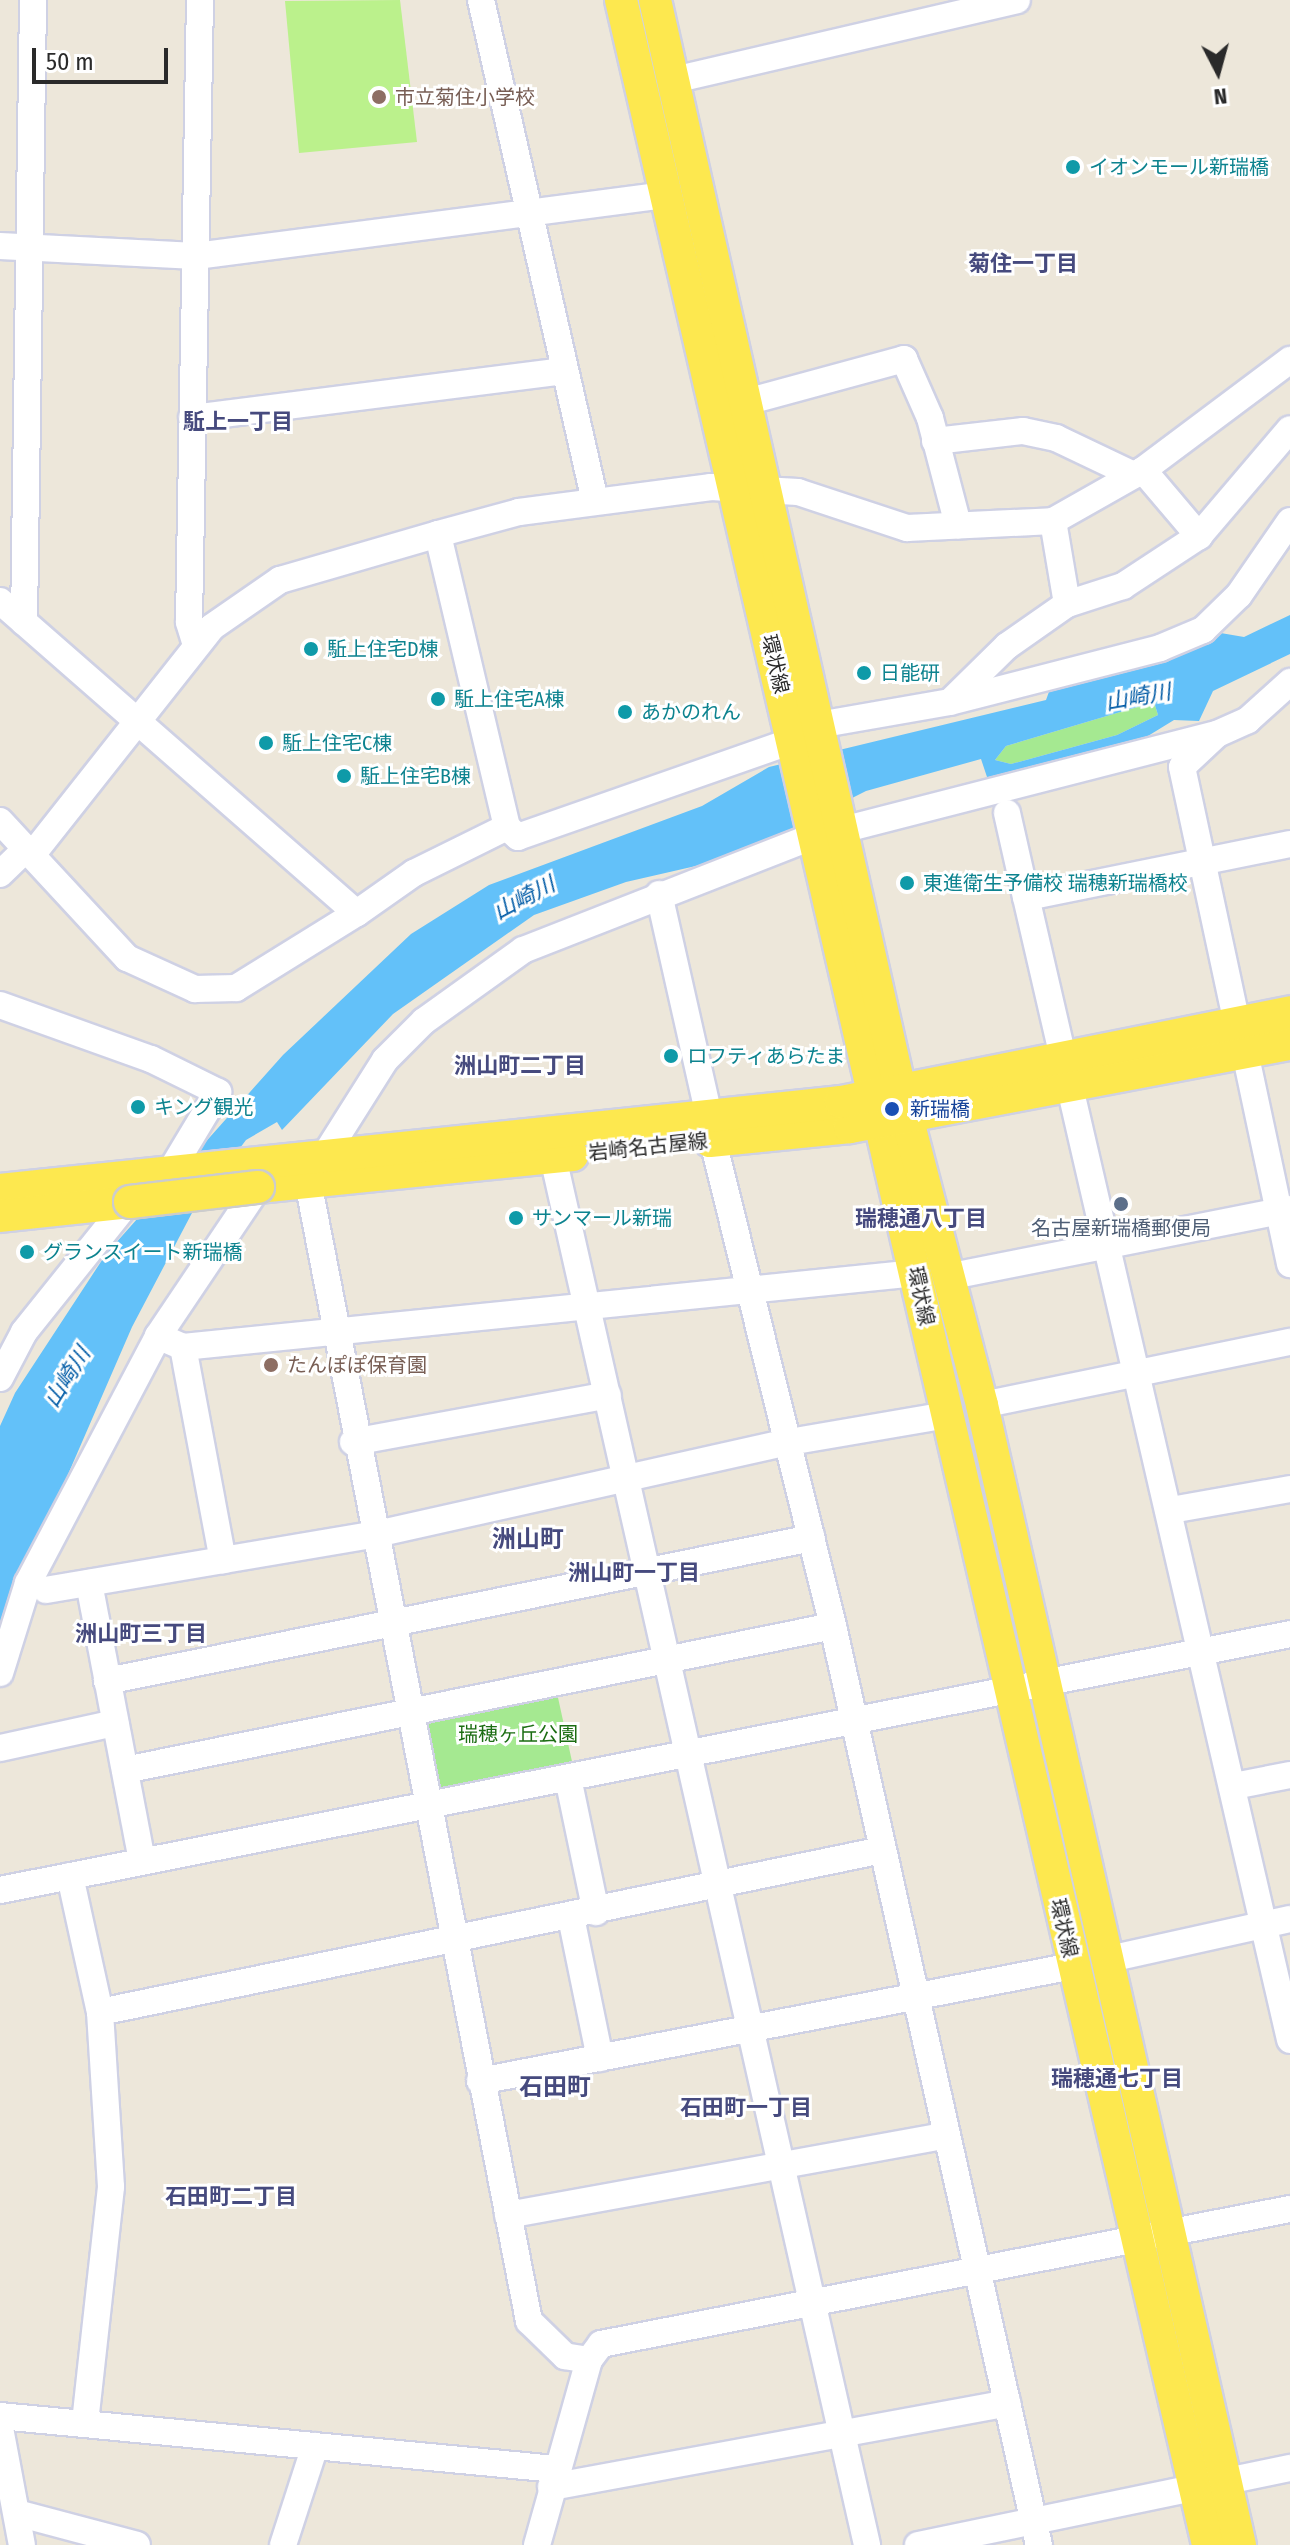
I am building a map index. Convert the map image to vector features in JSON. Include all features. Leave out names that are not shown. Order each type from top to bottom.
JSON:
[{"type":"main road","name":"環状線","points":[[621,0],[735,489],[811,736]]},
{"type":"main road","name":"環状線","points":[[655,0],[766,493],[827,829],[890,1105],[932,1275],[982,1405],[1105,1960],[1152,2234],[1210,2485],[1240,2545]]},
{"type":"main road","name":"岩崎名古屋線","points":[[0,1190],[170,1172],[315,1169],[553,1157],[711,1130],[890,1105],[1241,1038],[1290,1012]]},
{"type":"main road","name":"岩崎名古屋線","points":[[1241,1038],[1290,1044]]},
{"type":"main road","name":"岩崎名古屋線","points":[[0,1216],[258,1187],[315,1169],[711,1130]]},
{"type":"main road","name":"環状線","points":[[932,1275],[947,1415],[1073,1966],[1152,2234]]},
{"type":"main road","name":"環状線","points":[[1208,2545],[1210,2485]]},
{"type":"street","points":[[24,622],[27,248],[33,0]]},
{"type":"street","points":[[195,642],[189,622],[200,0]]},
{"type":"street","points":[[481,0],[595,501]]},
{"type":"street","points":[[674,80],[1017,0]]},
{"type":"street","points":[[0,246],[196,256],[668,195]]},
{"type":"street","points":[[746,402],[904,359],[935,441],[958,525]]},
{"type":"street","points":[[0,874],[29,852],[138,723],[195,642],[280,580],[438,534],[595,501],[735,489],[766,493],[798,492],[907,528],[1053,521],[1139,472],[1290,360]]},
{"type":"street","points":[[192,418],[563,371]]},
{"type":"street","points":[[950,702],[1007,646],[1067,604],[1123,586],[1199,536],[1290,429]]},
{"type":"street","points":[[935,441],[1023,431],[1056,438],[1139,472],[1199,536]]},
{"type":"street","points":[[1053,521],[1067,604]]},
{"type":"street","points":[[438,534],[507,827],[518,837],[811,736],[1160,648],[1203,630],[1239,595],[1290,521]]},
{"type":"street","points":[[0,601],[357,913]]},
{"type":"street","points":[[589,2360],[565,2356],[529,2321],[331,1332],[315,1169],[385,1060],[424,1021],[523,950],[827,829],[1217,734],[1248,720],[1290,682]]},
{"type":"street","points":[[1217,734],[1182,767],[1241,1038],[1284,1210],[1290,1264]]},
{"type":"street","points":[[1007,813],[1136,1374],[1171,1510],[1200,1652],[1234,1786],[1262,1925],[1290,2040]]},
{"type":"street","points":[[0,821],[127,958],[195,989],[236,988],[357,913],[414,873],[507,827]]},
{"type":"street","points":[[1026,897],[1290,844]]},
{"type":"street","points":[[659,894],[749,1290],[833,1626],[1037,2534]]},
{"type":"street","points":[[0,1005],[151,1059],[218,1092],[170,1172]]},
{"type":"street","points":[[553,1157],[688,1755],[816,2301],[867,2545]]},
{"type":"street","points":[[0,1673],[28,1583],[158,1336],[258,1187]]},
{"type":"street","points":[[1,1374],[24,1332],[129,1202]]},
{"type":"street","points":[[158,1336],[183,1347],[749,1290],[932,1275],[1284,1210]]},
{"type":"street","points":[[982,1405],[1290,1342]]},
{"type":"street","points":[[183,1347],[223,1560]]},
{"type":"street","points":[[353,1442],[608,1395]]},
{"type":"street","points":[[46,1590],[372,1535],[789,1442],[947,1415]]},
{"type":"street","points":[[1171,1510],[1290,1489]]},
{"type":"street","points":[[107,1681],[390,1627],[812,1538]]},
{"type":"street","points":[[89,1583],[142,1861]]},
{"type":"street","points":[[125,1770],[833,1626]]},
{"type":"street","points":[[0,1890],[1290,1634]]},
{"type":"street","points":[[0,1748],[115,1723]]},
{"type":"street","points":[[1234,1786],[1290,1775]]},
{"type":"street","points":[[568,1778],[600,2058]]},
{"type":"street","points":[[100,2012],[719,1887],[882,1850]]},
{"type":"street","points":[[70,1876],[100,2012],[111,2187],[85,2424]]},
{"type":"street","points":[[1105,1960],[1290,1919]]},
{"type":"street","points":[[480,2081],[1073,1966]]},
{"type":"street","points":[[508,2215],[785,2167],[947,2135]]},
{"type":"street","points":[[537,2545],[553,2478],[589,2360],[601,2344],[1290,2209]]},
{"type":"street","points":[[0,2416],[315,2446],[553,2478],[844,2434],[1007,2403]]},
{"type":"street","points":[[0,2428],[22,2545]]},
{"type":"street","points":[[283,2545],[315,2446]]},
{"type":"street","points":[[918,2545],[1037,2534],[1210,2485],[1290,2468]]},
{"type":"street","points":[[17,2513],[137,2545]]},
{"type":"green space","points":[[400,0],[417,142],[299,153],[285,1]]},
{"type":"green space","points":[[1154,702],[1158,715],[1117,735],[1011,764],[995,760],[1006,746]]},
{"type":"green space","name":"瑞穂ヶ丘公園","points":[[555,1684],[573,1766],[429,1794],[413,1713]]},
{"type":"water","name":"山崎川","points":[[1290,615],[1290,654],[1213,691],[1199,721],[1174,720],[1143,739],[989,783],[981,759],[866,791],[735,857],[626,882],[534,915],[393,1014],[282,1130],[277,1122],[246,1140],[193,1211],[132,1327],[0,1631],[0,1426],[15,1393],[106,1254],[283,1055],[411,934],[489,885],[702,806],[769,767],[1046,700],[1050,689],[1209,631],[1244,637]],"holes":[[[1154,702],[1158,715],[1117,735],[1011,764],[995,760],[1006,746]]]},
{"type":"place","name":"市立菊住小学校","points":[[379,97]]},
{"type":"place","name":"イオンモール新瑞橋","points":[[1073,167]]},
{"type":"place","name":"駈上住宅D棟","points":[[311,649]]},
{"type":"place","name":"日能研","points":[[864,673]]},
{"type":"place","name":"駈上住宅A棟","points":[[438,699]]},
{"type":"place","name":"あかのれん","points":[[625,712]]},
{"type":"place","name":"駈上住宅C棟","points":[[266,743]]},
{"type":"place","name":"駈上住宅B棟","points":[[344,776]]},
{"type":"place","name":"東進衛生予備校 瑞穂新瑞橋校","points":[[907,883]]},
{"type":"place","name":"ロフティあらたま","points":[[671,1056]]},
{"type":"place","name":"キング観光","points":[[138,1107]]},
{"type":"place","name":"新瑞橋","points":[[892,1109]]},
{"type":"place","name":"名古屋新瑞橋郵便局","points":[[1121,1204]]},
{"type":"place","name":"サンマール新瑞","points":[[516,1218]]},
{"type":"place","name":"グランスイート新瑞橋","points":[[27,1252]]},
{"type":"place","name":"たんぽぽ保育園","points":[[271,1365]]},
{"type":"district","name":"菊住一丁目","points":[[1023,264]]},
{"type":"district","name":"駈上一丁目","points":[[238,422]]},
{"type":"district","name":"洲山町二丁目","points":[[520,1066]]},
{"type":"district","name":"瑞穂通八丁目","points":[[921,1219]]},
{"type":"district","name":"洲山町","points":[[528,1540]]},
{"type":"district","name":"洲山町一丁目","points":[[634,1573]]},
{"type":"district","name":"洲山町三丁目","points":[[141,1634]]},
{"type":"district","name":"瑞穂通七丁目","points":[[1117,2079]]},
{"type":"district","name":"石田町","points":[[555,2088]]},
{"type":"district","name":"石田町一丁目","points":[[746,2108]]},
{"type":"district","name":"石田町二丁目","points":[[231,2197]]}]
